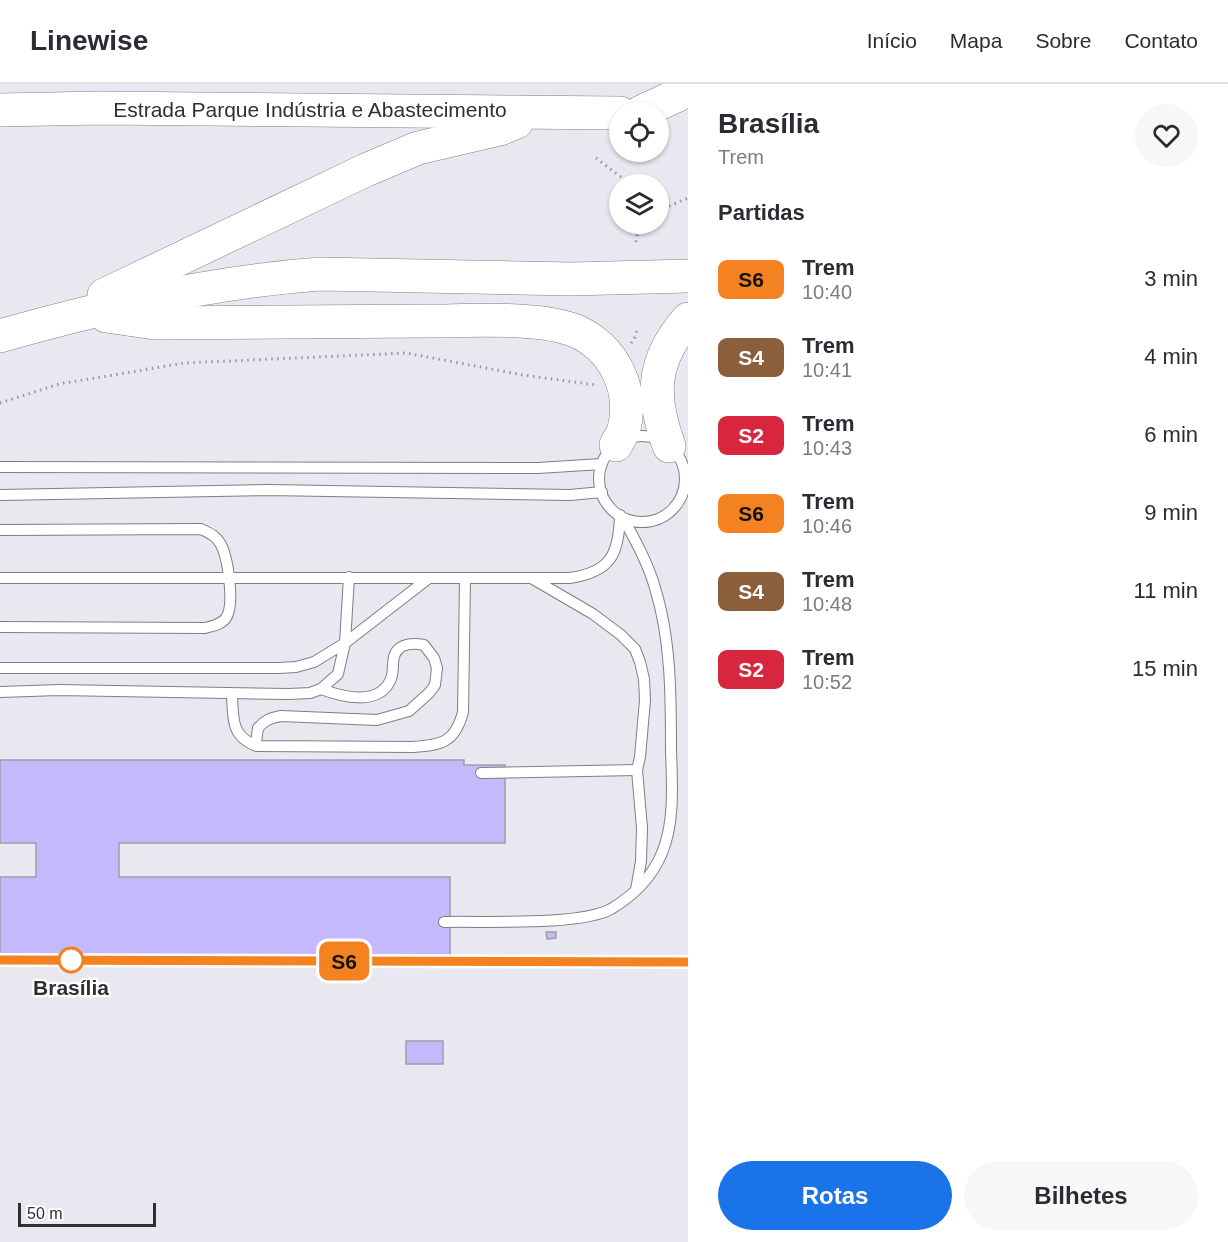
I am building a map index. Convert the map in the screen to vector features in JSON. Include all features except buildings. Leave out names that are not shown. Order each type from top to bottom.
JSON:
[{"type":"highway","points":[[663,102],[678,95],[688,84]]},
{"type":"highway","name":"Estrada Parque Indústria e Abastecimento","points":[[0,110],[100,108],[609,113]]},
{"type":"highway","points":[[45,323],[418,148],[500,129],[544,112]]},
{"type":"highway","points":[[669,114],[688,114]]},
{"type":"highway","points":[[0,336],[140,301],[248,280],[320,274],[572,279],[688,276]]},
{"type":"highway","points":[[86,314],[155,323],[467,321],[549,324],[576,332],[597,345],[613,360],[623,381],[624,429],[609,455]]},
{"type":"highway","points":[[678,453],[658,413],[657,385],[664,355],[678,330],[688,319]]},
{"type":"lane","points":[[444,922],[566,919],[608,910],[636,892],[652,872],[663,852],[672,791],[671,717],[662,612],[645,560],[621,517],[609,505],[602,492],[599,476],[609,455],[626,439],[637,436],[660,440],[678,453],[684,470],[685,497],[657,520],[645,522],[621,517]]},
{"type":"lane","points":[[0,467],[538,468],[609,455]]},
{"type":"lane","points":[[0,495],[268,490],[570,495],[602,492]]},
{"type":"lane","points":[[0,578],[570,578],[586,576],[606,564],[616,550],[620,538],[621,517]]},
{"type":"lane","points":[[0,530],[201,529],[212,534],[219,542],[224,552],[229,578],[228,615],[219,624],[205,628],[0,627]]},
{"type":"lane","points":[[0,692],[59,690],[232,694],[310,693],[321,689],[338,674],[345,644],[349,577]]},
{"type":"lane","points":[[0,668],[296,667],[314,662],[345,644],[429,578]]},
{"type":"lane","points":[[232,694],[233,717],[238,733],[245,742],[258,746],[413,747],[431,746],[444,742],[454,735],[460,726],[463,712],[465,578]]},
{"type":"lane","points":[[533,579],[593,614],[621,635],[635,649],[640,662],[645,700],[637,770],[642,828],[641,861],[636,892]]},
{"type":"lane","points":[[258,746],[258,728],[267,719],[274,717],[377,720],[409,711],[435,685],[437,668],[434,658],[424,645],[412,643],[400,647],[395,654],[390,682],[380,693],[374,696],[355,696],[336,694],[321,689]]},
{"type":"lane","points":[[481,773],[637,770]]},
{"type":"path","points":[[596,158],[617,174]]},
{"type":"path","points":[[669,206],[688,198]]},
{"type":"path","points":[[636,242],[637,234]]},
{"type":"path","points":[[0,403],[59,384],[185,363],[406,353],[596,387],[613,360]]},
{"type":"railway","points":[[0,960],[688,962]]},
{"type":"train","name":"S6","points":[[0,960],[688,962]]},
{"type":"place","name":"Brasília","points":[[71,960]]}]
